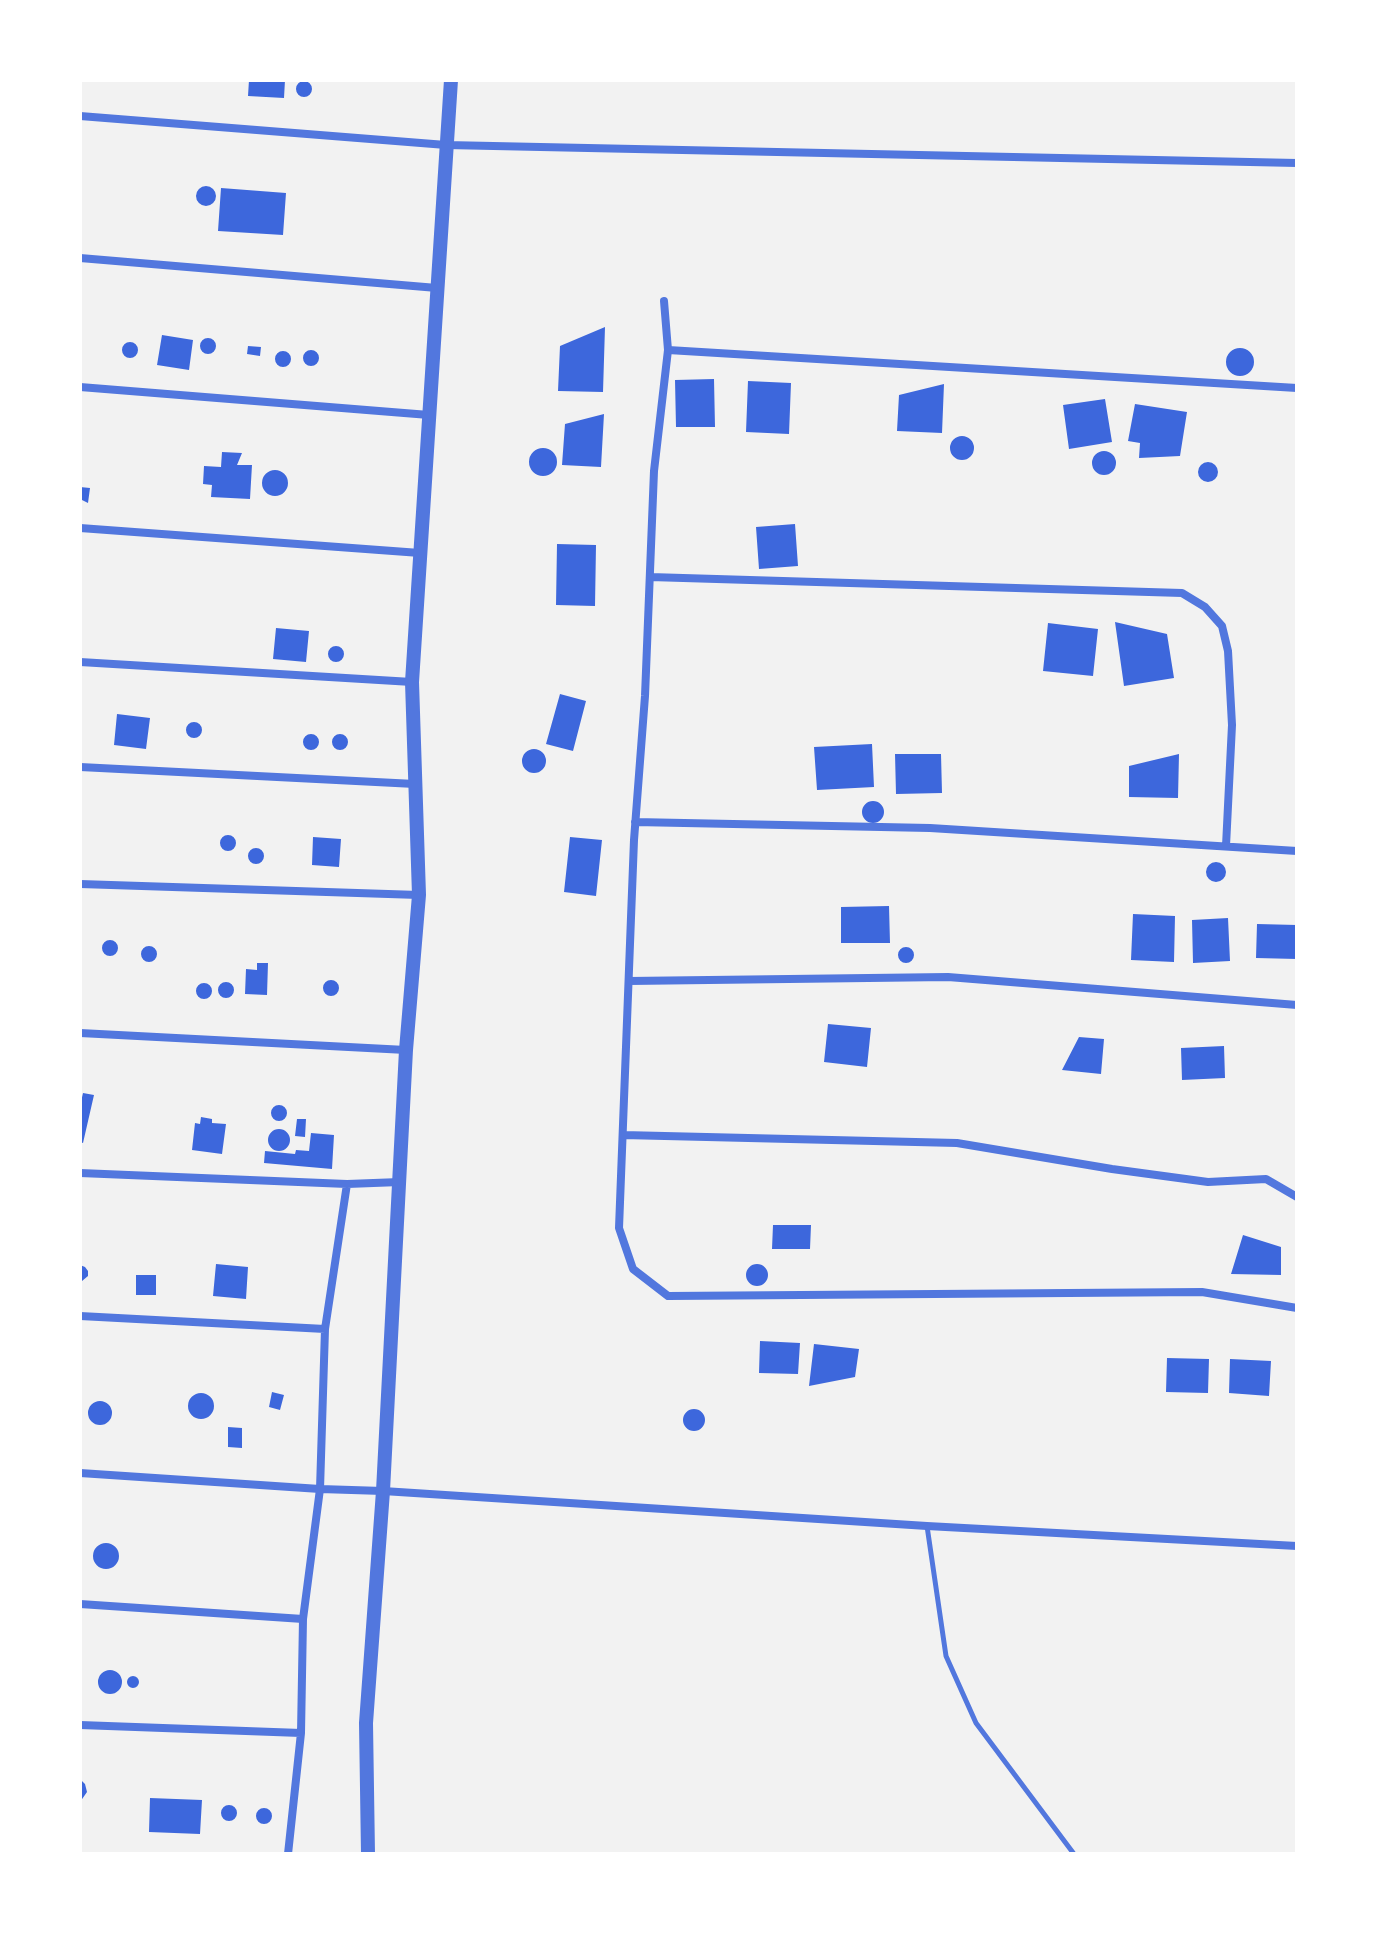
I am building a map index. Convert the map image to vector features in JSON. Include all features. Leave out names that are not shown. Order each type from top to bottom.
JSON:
[{"type":"street","points":[[368,1854],[366,1723],[383,1491],[406,1050],[419,895],[412,682],[451,80]]},
{"type":"street","points":[[80,116],[446,145],[1297,163]]},
{"type":"street","points":[[80,258],[437,288]]},
{"type":"street","points":[[664,301],[668,350],[654,471],[645,696],[635,822],[619,1228],[633,1269],[668,1296],[1202,1292],[1297,1308]]},
{"type":"street","points":[[668,350],[1297,388]]},
{"type":"street","points":[[80,387],[429,415]]},
{"type":"street","points":[[80,528],[420,553]]},
{"type":"street","points":[[650,577],[1182,593],[1205,607],[1222,626],[1228,651],[1232,725],[1226,846]]},
{"type":"street","points":[[80,662],[412,682]]},
{"type":"street","points":[[80,767],[415,784]]},
{"type":"street","points":[[635,822],[930,828],[1297,851]]},
{"type":"street","points":[[80,884],[419,895]]},
{"type":"street","points":[[629,981],[948,977],[1297,1005]]},
{"type":"street","points":[[80,1033],[406,1050]]},
{"type":"street","points":[[623,1135],[957,1143],[1208,1182],[1266,1179],[1297,1197]]},
{"type":"street","points":[[80,1173],[347,1184],[400,1182]]},
{"type":"street","points":[[288,1854],[301,1733],[303,1619],[320,1489],[325,1329],[347,1184]]},
{"type":"street","points":[[80,1316],[325,1329]]},
{"type":"street","points":[[80,1473],[1297,1546]]},
{"type":"street","points":[[80,1604],[303,1619]]},
{"type":"street","points":[[80,1725],[301,1733]]},
{"type":"lane","points":[[927,1526],[946,1656],[958,1683],[976,1723],[1074,1854]]},
{"type":"building","points":[[249,80],[285,80],[284,98],[248,96]]},
{"type":"building","points":[[304,81],[310,83],[310,95],[304,97],[298,95],[296,89],[298,83]]},
{"type":"building","points":[[202,186],[210,186],[216,196],[210,206],[202,206],[196,200],[196,192]]},
{"type":"building","points":[[221,188],[286,193],[283,235],[218,231]]},
{"type":"building","points":[[605,327],[603,392],[558,391],[560,346]]},
{"type":"building","points":[[162,335],[193,340],[189,370],[157,365]]},
{"type":"building","points":[[208,338],[214,340],[214,352],[208,354],[202,352],[200,346],[202,340]]},
{"type":"building","points":[[130,342],[136,344],[136,356],[130,358],[124,356],[122,350],[124,344]]},
{"type":"building","points":[[248,346],[261,347],[260,356],[247,354]]},
{"type":"building","points":[[1240,348],[1250,352],[1254,362],[1250,372],[1240,376],[1230,372],[1226,362],[1230,352]]},
{"type":"building","points":[[311,350],[317,352],[317,364],[311,366],[305,364],[303,358],[305,352]]},
{"type":"building","points":[[283,351],[289,353],[289,365],[283,367],[277,365],[275,359],[277,353]]},
{"type":"building","points":[[714,379],[715,427],[676,427],[675,380]]},
{"type":"building","points":[[748,381],[791,383],[789,434],[746,432]]},
{"type":"building","points":[[944,384],[942,433],[897,431],[899,395]]},
{"type":"building","points":[[1105,399],[1112,442],[1069,449],[1063,405]]},
{"type":"building","points":[[1135,404],[1187,412],[1180,456],[1139,458],[1140,443],[1128,441]]},
{"type":"building","points":[[604,414],[601,467],[562,465],[565,424]]},
{"type":"building","points":[[962,436],[971,439],[974,448],[971,457],[962,460],[953,457],[950,448],[953,439]]},
{"type":"building","points":[[543,448],[553,452],[557,462],[553,472],[543,476],[533,472],[529,462],[533,452]]},
{"type":"building","points":[[1099,451],[1109,451],[1116,458],[1116,468],[1109,475],[1099,475],[1092,468],[1092,458]]},
{"type":"building","points":[[222,452],[242,453],[237,465],[252,465],[250,499],[211,497],[212,485],[203,484],[204,466],[221,467]]},
{"type":"building","points":[[1208,462],[1215,465],[1218,472],[1215,479],[1208,482],[1201,479],[1198,472],[1201,465]]},
{"type":"building","points":[[275,470],[284,474],[288,483],[284,492],[275,496],[266,492],[262,483],[266,474]]},
{"type":"building","points":[[80,487],[90,488],[88,503],[80,499]]},
{"type":"building","points":[[795,524],[798,566],[759,569],[756,527]]},
{"type":"building","points":[[557,544],[596,545],[595,606],[556,605]]},
{"type":"building","points":[[1115,622],[1167,634],[1174,678],[1124,686]]},
{"type":"building","points":[[1048,623],[1098,629],[1093,676],[1043,671]]},
{"type":"building","points":[[276,628],[309,631],[306,662],[273,659]]},
{"type":"building","points":[[336,646],[342,648],[342,660],[336,662],[330,660],[328,654],[330,648]]},
{"type":"building","points":[[560,694],[586,701],[573,751],[546,744]]},
{"type":"building","points":[[117,714],[150,718],[146,749],[114,745]]},
{"type":"building","points":[[194,722],[200,724],[200,736],[194,738],[188,736],[186,730],[188,724]]},
{"type":"building","points":[[311,734],[317,736],[317,748],[311,750],[305,748],[303,742],[305,736]]},
{"type":"building","points":[[340,734],[346,736],[346,748],[340,750],[334,748],[332,742],[334,736]]},
{"type":"building","points":[[872,744],[874,787],[817,790],[814,747]]},
{"type":"building","points":[[534,749],[545,756],[546,761],[539,772],[534,773],[523,766],[522,761],[529,750]]},
{"type":"building","points":[[895,754],[941,754],[942,793],[896,794]]},
{"type":"building","points":[[1179,754],[1178,798],[1129,797],[1129,766]]},
{"type":"building","points":[[869,801],[877,801],[884,812],[877,823],[869,823],[862,816],[862,808]]},
{"type":"building","points":[[228,835],[234,837],[234,849],[228,851],[222,849],[220,843],[222,837]]},
{"type":"building","points":[[313,837],[341,839],[339,867],[312,865]]},
{"type":"building","points":[[570,837],[602,840],[596,896],[564,892]]},
{"type":"building","points":[[256,848],[262,850],[262,862],[256,864],[250,862],[248,856],[250,850]]},
{"type":"building","points":[[1216,862],[1223,865],[1226,872],[1223,879],[1216,882],[1209,879],[1206,872],[1209,865]]},
{"type":"building","points":[[889,906],[890,943],[841,943],[841,907]]},
{"type":"building","points":[[1133,914],[1175,916],[1174,962],[1131,960]]},
{"type":"building","points":[[1228,918],[1230,961],[1193,963],[1192,920]]},
{"type":"building","points":[[1257,924],[1297,925],[1297,959],[1256,958]]},
{"type":"building","points":[[110,940],[116,942],[116,954],[110,956],[104,954],[102,948],[104,942]]},
{"type":"building","points":[[149,946],[155,948],[155,960],[149,962],[143,960],[141,954],[143,948]]},
{"type":"building","points":[[906,947],[912,949],[912,961],[906,963],[900,961],[898,955],[900,949]]},
{"type":"building","points":[[257,963],[268,963],[267,995],[245,994],[246,969],[257,970]]},
{"type":"building","points":[[331,980],[337,982],[337,994],[331,996],[325,994],[323,988],[325,982]]},
{"type":"building","points":[[226,982],[232,984],[232,996],[226,998],[220,996],[218,990],[220,984]]},
{"type":"building","points":[[204,983],[210,985],[210,997],[204,999],[198,997],[196,991],[198,985]]},
{"type":"building","points":[[828,1024],[871,1028],[867,1067],[824,1062]]},
{"type":"building","points":[[1079,1037],[1104,1039],[1101,1074],[1062,1070]]},
{"type":"building","points":[[1224,1046],[1225,1078],[1182,1080],[1181,1048]]},
{"type":"building","points":[[83,1093],[94,1095],[83,1143],[80,1142],[80,1106]]},
{"type":"building","points":[[279,1105],[285,1107],[285,1119],[279,1121],[273,1119],[271,1113],[273,1107]]},
{"type":"building","points":[[201,1117],[212,1119],[212,1123],[226,1124],[222,1154],[192,1150],[195,1123],[200,1124]]},
{"type":"building","points":[[297,1119],[306,1119],[305,1137],[295,1136]]},
{"type":"building","points":[[279,1129],[287,1132],[290,1140],[287,1148],[279,1151],[271,1148],[268,1140],[271,1132]]},
{"type":"building","points":[[311,1133],[334,1135],[332,1169],[264,1163],[265,1151],[295,1154],[296,1150],[309,1151]]},
{"type":"building","points":[[773,1225],[811,1225],[810,1249],[772,1249]]},
{"type":"building","points":[[1243,1235],[1281,1247],[1281,1275],[1231,1274]]},
{"type":"building","points":[[216,1264],[248,1267],[246,1299],[213,1296]]},
{"type":"building","points":[[757,1264],[765,1267],[768,1275],[765,1283],[757,1286],[749,1283],[746,1275],[749,1267]]},
{"type":"building","points":[[80,1265],[88,1271],[88,1276],[82,1281],[80,1281]]},
{"type":"building","points":[[136,1275],[156,1275],[156,1295],[136,1295]]},
{"type":"building","points":[[760,1341],[800,1343],[798,1374],[759,1373]]},
{"type":"building","points":[[814,1344],[859,1349],[855,1377],[809,1386]]},
{"type":"building","points":[[1167,1358],[1209,1359],[1208,1393],[1166,1392]]},
{"type":"building","points":[[1230,1359],[1271,1361],[1269,1396],[1229,1393]]},
{"type":"building","points":[[272,1392],[284,1395],[280,1410],[269,1407]]},
{"type":"building","points":[[201,1393],[210,1397],[214,1406],[210,1415],[201,1419],[192,1415],[188,1406],[192,1397]]},
{"type":"building","points":[[100,1401],[108,1405],[112,1413],[108,1421],[100,1425],[92,1421],[88,1413],[92,1405]]},
{"type":"building","points":[[694,1409],[705,1420],[694,1431],[683,1420]]},
{"type":"building","points":[[228,1427],[242,1428],[242,1448],[228,1447]]},
{"type":"building","points":[[106,1543],[115,1547],[119,1556],[115,1565],[106,1569],[97,1565],[93,1556],[97,1547]]},
{"type":"building","points":[[110,1670],[118,1674],[122,1682],[118,1690],[110,1694],[102,1690],[98,1682],[102,1674]]},
{"type":"building","points":[[128,1677],[138,1677],[138,1687],[128,1687]]},
{"type":"building","points":[[80,1779],[87,1792],[80,1802]]},
{"type":"building","points":[[150,1798],[202,1800],[200,1834],[149,1832]]},
{"type":"building","points":[[229,1805],[235,1807],[235,1819],[229,1821],[223,1819],[221,1813],[223,1807]]},
{"type":"building","points":[[264,1808],[270,1810],[270,1822],[264,1824],[258,1822],[256,1816],[258,1810]]}]
